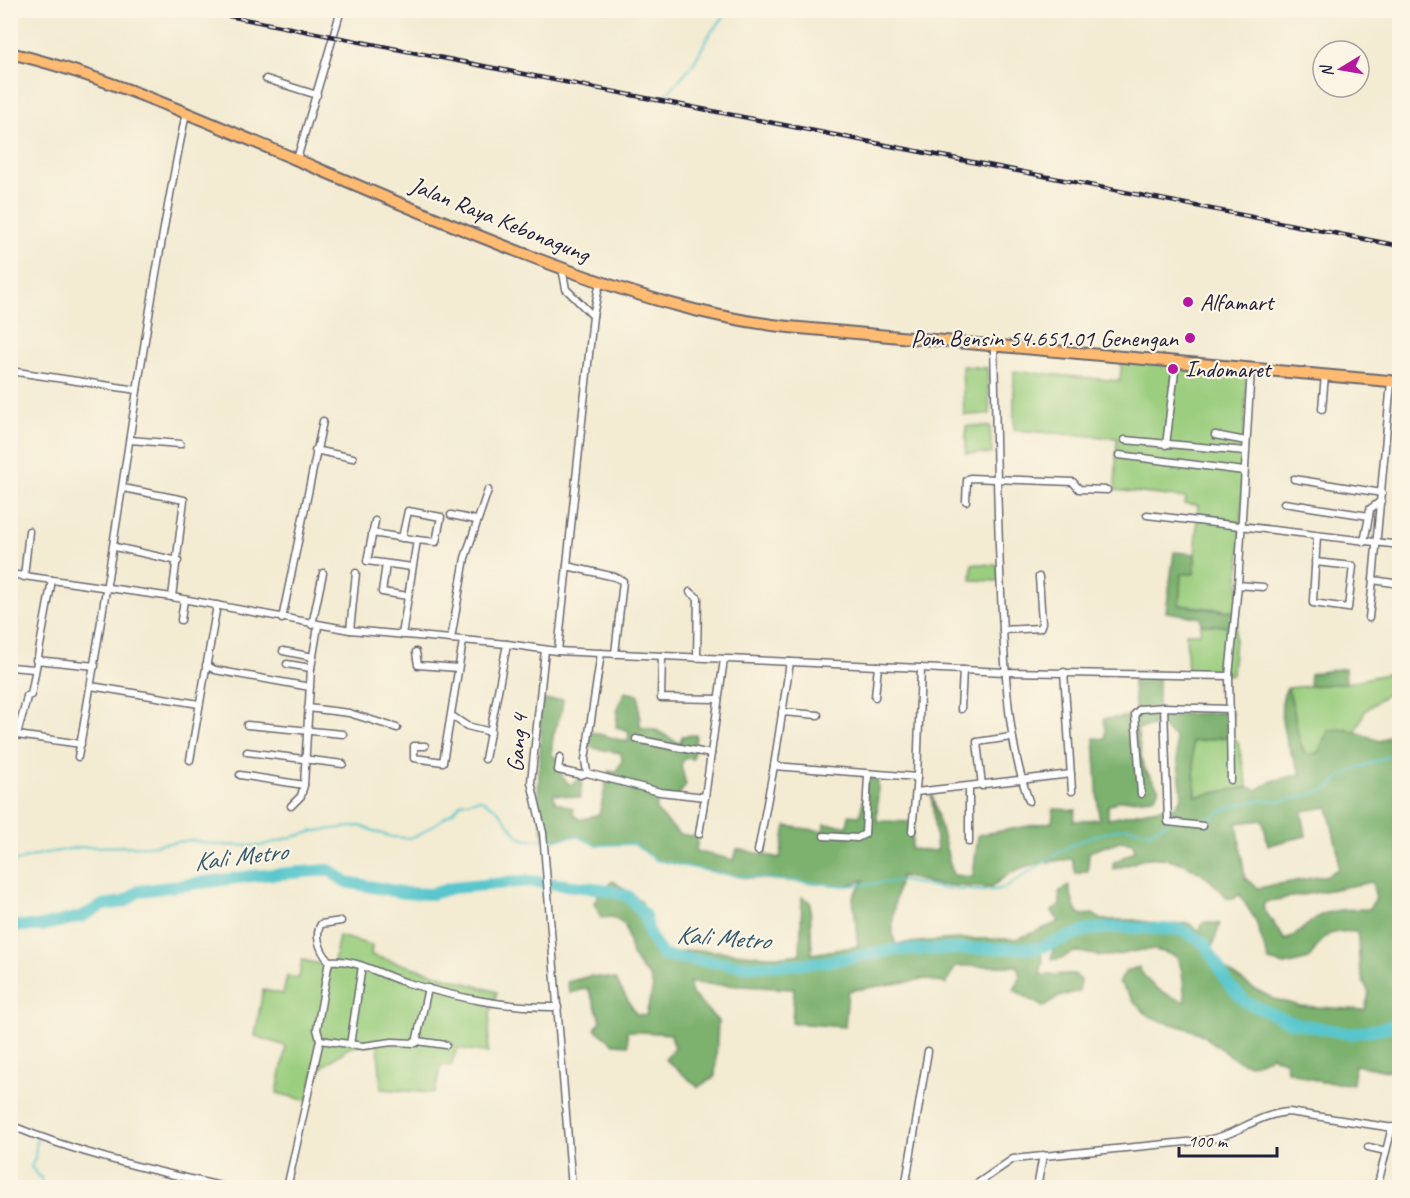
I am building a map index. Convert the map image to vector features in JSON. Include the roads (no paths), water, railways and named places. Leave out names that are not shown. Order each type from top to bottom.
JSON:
[{"type":"highway","name":"Jalan Raya Kebonagung","points":[[10,52],[117,85],[186,112],[481,238],[600,282],[689,309],[754,322],[1395,382]]},
{"type":"street","points":[[297,159],[341,10]]},
{"type":"street","points":[[266,79],[317,95]]},
{"type":"street","points":[[78,757],[115,547],[137,390],[186,112]]},
{"type":"street","points":[[562,268],[566,289],[593,316]]},
{"type":"street","points":[[557,651],[593,316],[600,282]]},
{"type":"street","points":[[994,344],[996,479],[1005,672],[1011,737],[1029,801]]},
{"type":"street","points":[[1166,445],[1176,363]]},
{"type":"street","points":[[1231,780],[1229,676],[1238,585],[1251,367]]},
{"type":"street","points":[[10,370],[137,390]]},
{"type":"street","points":[[1322,409],[1325,375]]},
{"type":"street","points":[[1369,618],[1395,382]]},
{"type":"street","points":[[282,619],[315,450],[323,421]]},
{"type":"street","points":[[1215,435],[1246,441]]},
{"type":"street","points":[[130,440],[180,444]]},
{"type":"street","points":[[1125,440],[1245,451]]},
{"type":"street","points":[[315,450],[353,458]]},
{"type":"street","points":[[1119,455],[1244,471]]},
{"type":"street","points":[[966,501],[968,479],[1073,482],[1079,489],[1107,490]]},
{"type":"street","points":[[1294,479],[1382,493]]},
{"type":"street","points":[[123,488],[184,500],[172,597]]},
{"type":"street","points":[[451,639],[461,573],[476,520],[488,490]]},
{"type":"street","points":[[1364,542],[1370,509],[1381,501]]},
{"type":"street","points":[[1284,503],[1369,516]]},
{"type":"street","points":[[372,533],[436,542],[440,516],[408,511],[402,537]]},
{"type":"street","points":[[451,515],[476,520]]},
{"type":"street","points":[[1147,515],[1400,545]]},
{"type":"street","points":[[375,521],[366,560],[412,567]]},
{"type":"street","points":[[24,577],[29,531]]},
{"type":"street","points":[[1315,562],[1353,566],[1348,608],[1313,603],[1315,562],[1317,536]]},
{"type":"street","points":[[402,636],[417,540]]},
{"type":"street","points":[[115,547],[178,561]]},
{"type":"street","points":[[386,564],[382,592],[408,596]]},
{"type":"street","points":[[567,566],[622,580],[615,654]]},
{"type":"street","points":[[291,806],[301,796],[304,785],[311,668],[323,573]]},
{"type":"street","points":[[350,630],[356,573]]},
{"type":"street","points":[[10,574],[172,597],[350,630],[507,644],[557,651],[1005,672],[1229,676]]},
{"type":"street","points":[[1003,630],[1040,628],[1042,623],[1039,577]]},
{"type":"street","points":[[52,580],[31,695],[27,696],[14,734],[81,744]]},
{"type":"street","points":[[1373,580],[1400,584]]},
{"type":"street","points":[[1238,585],[1263,587]]},
{"type":"street","points":[[690,592],[698,598],[697,658]]},
{"type":"street","points":[[181,621],[184,600]]},
{"type":"street","points":[[190,760],[217,606]]},
{"type":"street","points":[[425,746],[414,746],[414,758],[443,762],[464,641]]},
{"type":"street","points":[[485,759],[507,644]]},
{"type":"street","name":"Gang 4","points":[[546,650],[531,782],[543,838],[548,886],[572,1188]]},
{"type":"street","points":[[283,651],[313,657]]},
{"type":"street","points":[[416,652],[418,665],[458,668]]},
{"type":"street","points":[[587,773],[585,760],[601,653]]},
{"type":"street","points":[[662,656],[661,698],[718,699]]},
{"type":"street","points":[[699,834],[724,659]]},
{"type":"street","points":[[36,660],[94,666]]},
{"type":"street","points":[[758,851],[790,662]]},
{"type":"street","points":[[287,664],[311,668]]},
{"type":"street","points":[[206,665],[215,670],[310,687]]},
{"type":"street","points":[[875,697],[878,666]]},
{"type":"street","points":[[10,667],[34,669]]},
{"type":"street","points":[[912,831],[917,777],[921,668]]},
{"type":"street","points":[[962,709],[963,670]]},
{"type":"street","points":[[1064,672],[1072,791]]},
{"type":"street","points":[[91,686],[199,704]]},
{"type":"street","points":[[1141,794],[1135,714],[1140,709],[1164,707],[1196,710],[1230,709]]},
{"type":"street","points":[[1164,707],[1168,822],[1203,826]]},
{"type":"street","points":[[308,708],[349,713],[397,728]]},
{"type":"street","points":[[782,712],[818,715]]},
{"type":"street","points":[[452,716],[467,726],[491,732]]},
{"type":"street","points":[[247,725],[343,734]]},
{"type":"street","points":[[982,786],[977,742],[1011,737]]},
{"type":"street","points":[[636,739],[711,754]]},
{"type":"street","points":[[247,752],[344,764]]},
{"type":"street","points":[[560,757],[558,770],[581,775],[587,773],[660,792],[705,797]]},
{"type":"street","points":[[774,766],[917,777]]},
{"type":"street","points":[[916,792],[969,788],[1021,778],[1071,774]]},
{"type":"street","points":[[240,775],[304,785]]},
{"type":"street","points":[[824,836],[857,838],[865,834],[868,775]]},
{"type":"street","points":[[969,788],[969,842]]},
{"type":"street","points":[[286,1188],[320,1040],[317,1029],[329,961],[320,948],[319,928],[321,924],[341,921]]},
{"type":"street","points":[[329,961],[362,966],[462,998],[497,1004],[558,1007]]},
{"type":"street","points":[[350,1045],[362,966]]},
{"type":"street","points":[[417,1041],[428,988]]},
{"type":"street","points":[[320,1040],[350,1045],[417,1041],[446,1045]]},
{"type":"street","points":[[905,1188],[928,1051]]},
{"type":"street","points":[[970,1188],[1013,1159],[1207,1140],[1225,1136],[1257,1118],[1290,1112],[1396,1128],[1386,1151],[1377,1188]]},
{"type":"street","points":[[10,1125],[37,1137],[79,1150],[230,1188]]},
{"type":"street","points":[[1368,1147],[1386,1151]]},
{"type":"street","points":[[1037,1188],[1043,1155]]},
{"type":"waterway","points":[[666,95],[693,64],[711,32],[730,10]]},
{"type":"waterway","points":[[1172,821],[1180,818],[1205,821],[1230,807],[1261,800],[1280,801],[1310,795],[1329,788],[1353,770],[1400,752]]},
{"type":"waterway","points":[[10,863],[41,854],[82,847],[148,846],[191,840],[217,845],[260,846],[315,831],[360,826],[391,837],[409,838],[419,835],[454,811],[461,803],[480,799],[497,809],[519,837],[526,840],[552,840],[577,836],[596,845],[634,844],[656,860],[723,874],[846,886],[902,881],[947,889],[988,891],[1005,888],[1069,846],[1089,837],[1126,827],[1149,832],[1167,823]]},
{"type":"waterway","name":"Kali Metro","points":[[10,926],[42,926],[83,916],[103,905],[124,902],[139,891],[252,876],[329,870],[346,882],[405,893],[431,894],[452,888],[528,881],[602,889],[628,896],[645,916],[650,936],[663,956],[746,966],[825,962],[892,950],[1039,948],[1088,930],[1115,927],[1182,930],[1204,943],[1229,985],[1246,1002],[1290,1022],[1350,1034],[1388,1027],[1400,1019]]},
{"type":"waterway","name":"Kali Metro","points":[[1400,931],[1395,944],[1400,976]]},
{"type":"waterway","points":[[37,1137],[35,1158],[31,1167],[41,1178],[42,1188]]},
{"type":"railway","points":[[198,10],[1400,246]]},
{"type":"place","name":"Alfamart","points":[[1188,302]]},
{"type":"place","name":"Pom Bensin 54.651.01 Genengan","points":[[1190,338]]},
{"type":"place","name":"Indomaret","points":[[1173,369]]}]
